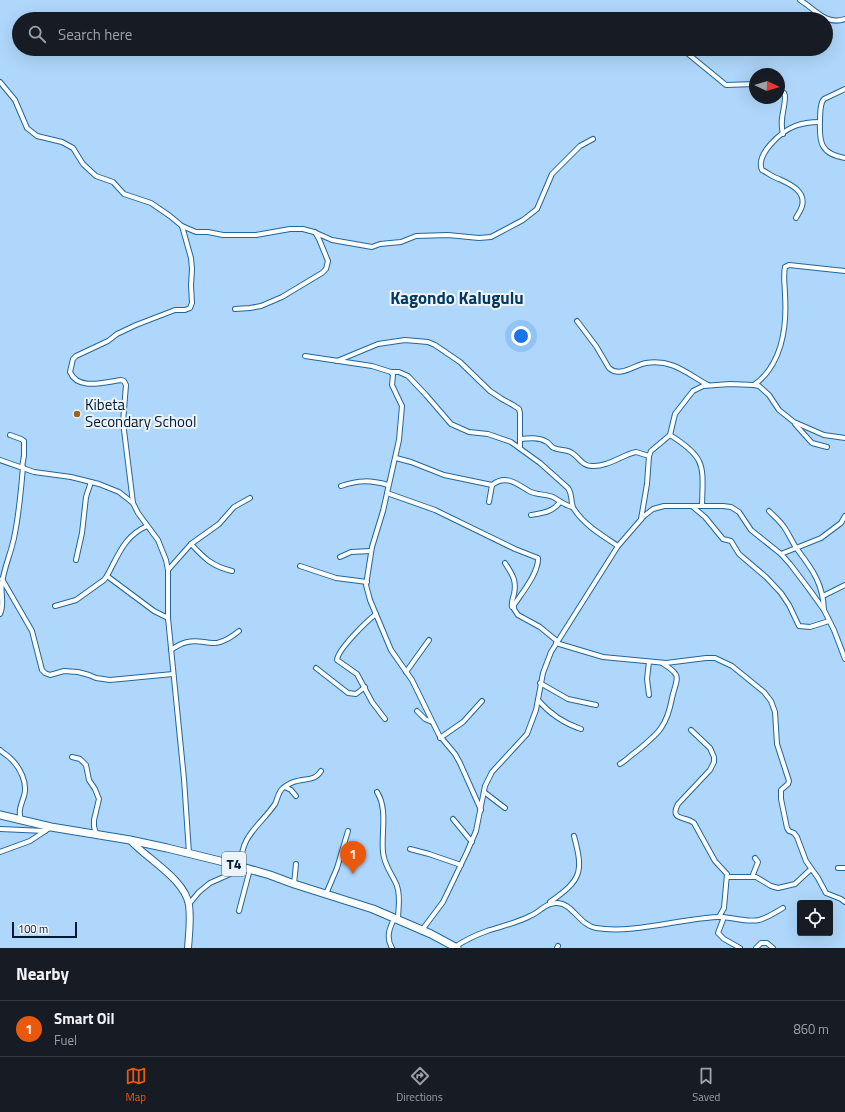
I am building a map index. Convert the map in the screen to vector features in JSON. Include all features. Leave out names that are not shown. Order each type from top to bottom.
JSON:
[{"type":"highway","name":"T4","points":[[0,815],[48,829],[130,840],[242,866],[373,910],[440,938],[456,947]]},
{"type":"main road","points":[[130,840],[180,886],[189,904],[188,948]]},
{"type":"street","points":[[800,0],[809,5],[817,12]]},
{"type":"street","points":[[833,21],[845,19]]},
{"type":"street","points":[[691,56],[726,85],[749,83]]},
{"type":"street","points":[[0,82],[14,100],[27,128],[37,136],[62,142],[72,148],[83,164],[96,176],[113,182],[124,194],[151,203],[182,226],[196,232],[224,235],[263,234],[296,228],[314,232],[332,240],[372,247],[380,244],[401,242],[416,236],[448,235],[479,238],[491,236],[524,220],[537,209],[552,174],[580,146],[593,139]]},
{"type":"street","points":[[845,89],[824,99],[822,102],[820,122],[820,140],[824,147],[831,154],[845,158]]},
{"type":"street","points":[[783,134],[781,119],[784,104]]},
{"type":"street","points":[[796,218],[802,206],[801,193],[787,182],[762,170],[760,167],[761,161],[768,147],[794,126],[820,122]]},
{"type":"street","points":[[133,503],[123,422],[126,383],[121,380],[94,384],[80,382],[71,376],[70,366],[76,356],[102,344],[136,325],[175,310],[185,310],[190,308],[192,303],[191,258],[182,226]]},
{"type":"street","points":[[235,309],[266,305],[308,283],[322,273],[326,269],[328,261],[319,239],[314,232]]},
{"type":"street","points":[[754,385],[768,372],[780,347],[785,317],[785,267],[789,265],[845,271]]},
{"type":"street","points":[[577,321],[596,346],[611,371],[624,371],[646,363],[668,363],[675,365],[708,385]]},
{"type":"street","points":[[336,361],[365,348],[386,342],[405,340],[428,342],[436,345],[467,368],[494,394],[513,404],[519,409],[520,447]]},
{"type":"street","points":[[306,356],[372,366],[390,372],[399,372],[408,376],[451,424],[469,432],[488,434],[520,447],[568,488],[571,492],[572,507]]},
{"type":"street","points":[[390,372],[393,375],[392,384],[398,394],[402,406],[399,440],[396,458],[371,550],[366,585],[370,600],[391,650],[412,680],[440,738],[455,754],[481,810]]},
{"type":"street","points":[[641,520],[648,476],[649,456],[651,451],[655,446],[670,435],[673,418],[679,408],[693,391],[703,386],[754,385],[764,389],[779,410],[794,422],[812,442],[827,447]]},
{"type":"street","points":[[794,422],[824,435],[845,438]]},
{"type":"street","points":[[0,614],[2,611],[2,579],[17,526],[24,456],[24,441],[10,435]]},
{"type":"street","points":[[670,435],[689,448],[701,463],[703,482],[702,506]]},
{"type":"street","points":[[520,439],[533,438],[547,442],[554,448],[573,453],[582,463],[590,466],[608,463],[636,452],[649,456]]},
{"type":"street","points":[[396,458],[411,462],[444,475],[492,485],[499,481],[515,482],[528,490],[553,497],[572,507],[586,522],[618,546]]},
{"type":"street","points":[[0,460],[39,473],[71,477],[119,492],[133,503],[147,526],[158,540],[165,555],[168,570],[168,618],[184,779],[189,853]]},
{"type":"street","points":[[341,486],[368,480],[388,485]]},
{"type":"street","points":[[76,560],[84,521],[86,497],[91,482]]},
{"type":"street","points":[[489,502],[492,485]]},
{"type":"street","points":[[387,493],[435,510],[538,558],[538,565],[514,605],[514,609]]},
{"type":"street","points":[[168,570],[191,544],[219,524],[234,507],[250,498]]},
{"type":"street","points":[[531,515],[553,510],[560,502]]},
{"type":"street","points":[[422,930],[443,902],[472,842],[478,824],[485,786],[492,772],[527,734],[536,710],[540,682],[547,660],[556,642],[570,623],[618,546],[653,509],[664,506],[724,506],[732,507],[740,512],[751,530],[781,554],[809,588],[824,610],[845,659]]},
{"type":"street","points":[[693,506],[705,517],[722,539],[731,541],[741,557],[775,586],[789,605],[799,626],[810,627],[829,621]]},
{"type":"street","points":[[769,512],[784,528],[812,570],[821,587],[824,610]]},
{"type":"street","points":[[781,554],[821,538],[841,524],[845,516]]},
{"type":"street","points":[[56,606],[76,600],[104,580],[126,541],[135,532],[147,526]]},
{"type":"street","points":[[191,544],[201,555],[216,566],[232,571]]},
{"type":"street","points":[[340,557],[351,552],[371,550]]},
{"type":"street","points":[[505,563],[515,578],[512,603],[514,609],[518,615],[540,627],[556,642],[595,655],[649,662],[674,663],[714,658],[723,661],[753,682],[764,692],[771,700],[775,712],[777,744],[788,781],[788,784],[781,790],[781,799],[787,828],[797,837],[806,861],[826,893],[845,902]]},
{"type":"street","points":[[300,566],[336,578],[367,582]]},
{"type":"street","points":[[107,576],[154,611],[168,618]]},
{"type":"street","points":[[2,579],[32,631],[42,670],[45,673],[50,675],[64,671],[78,672],[96,678],[110,680],[173,674]]},
{"type":"street","points":[[823,596],[845,585]]},
{"type":"street","points":[[376,614],[365,623],[337,658],[337,660],[339,663],[357,674],[372,702],[385,719]]},
{"type":"street","points":[[171,650],[179,644],[186,642],[196,641],[218,643],[226,640],[239,631]]},
{"type":"street","points":[[406,672],[429,640]]},
{"type":"street","points":[[649,662],[647,679],[649,694]]},
{"type":"street","points":[[620,764],[656,735],[667,719],[672,705],[677,677],[674,671],[661,663]]},
{"type":"street","points":[[316,668],[348,694],[356,694],[365,687]]},
{"type":"street","points":[[540,682],[568,699],[584,704],[596,705]]},
{"type":"street","points":[[538,700],[546,710],[563,722],[581,729]]},
{"type":"street","points":[[440,738],[462,722],[482,701]]},
{"type":"street","points":[[417,710],[425,719],[432,722]]},
{"type":"street","points":[[691,730],[710,748],[714,757],[714,762],[710,770],[678,804],[676,813],[679,818],[691,821],[696,826],[715,861],[726,872],[727,877],[724,908],[718,933],[724,939],[740,948]]},
{"type":"street","points":[[0,750],[15,764],[23,777],[24,794],[20,810],[21,820]]},
{"type":"street","points":[[72,757],[80,759],[86,765],[88,780],[95,789],[99,799],[94,820],[94,827],[98,835]]},
{"type":"street","points":[[189,904],[199,892],[210,883],[228,875],[242,866],[241,859],[247,839],[253,829],[275,803],[279,792],[296,781],[308,780],[315,777],[321,771]]},
{"type":"street","points":[[285,787],[291,790],[296,796]]},
{"type":"street","points":[[377,792],[382,803],[383,854],[385,864],[398,887],[399,894],[396,920],[388,934],[388,940],[392,948]]},
{"type":"street","points":[[484,792],[505,808]]},
{"type":"street","points":[[453,819],[472,842]]},
{"type":"street","points":[[0,829],[48,829]]},
{"type":"street","points":[[0,852],[30,840],[48,829]]},
{"type":"street","points":[[326,894],[337,868],[348,832]]},
{"type":"street","points":[[456,947],[471,937],[532,916],[567,890],[578,876],[580,860],[574,836]]},
{"type":"street","points":[[410,849],[460,865]]},
{"type":"street","points":[[752,877],[758,862],[754,858]]},
{"type":"street","points":[[294,884],[296,864]]},
{"type":"street","points":[[838,868],[845,868]]},
{"type":"street","points":[[238,911],[250,869]]},
{"type":"street","points":[[727,877],[756,877],[771,886],[778,888],[795,884],[812,869]]},
{"type":"street","points":[[548,904],[562,903],[584,923],[594,928],[618,929],[721,917],[757,920],[783,908]]},
{"type":"street","points":[[756,948],[767,943],[773,948]]},
{"type":"place","name":"Kibeta Secondary School","points":[[77,414]]},
{"type":"place","name":"Smart Oil","points":[[353,874]]},
{"type":"district","name":"Kagondo Kalugulu","points":[[457,298]]}]
